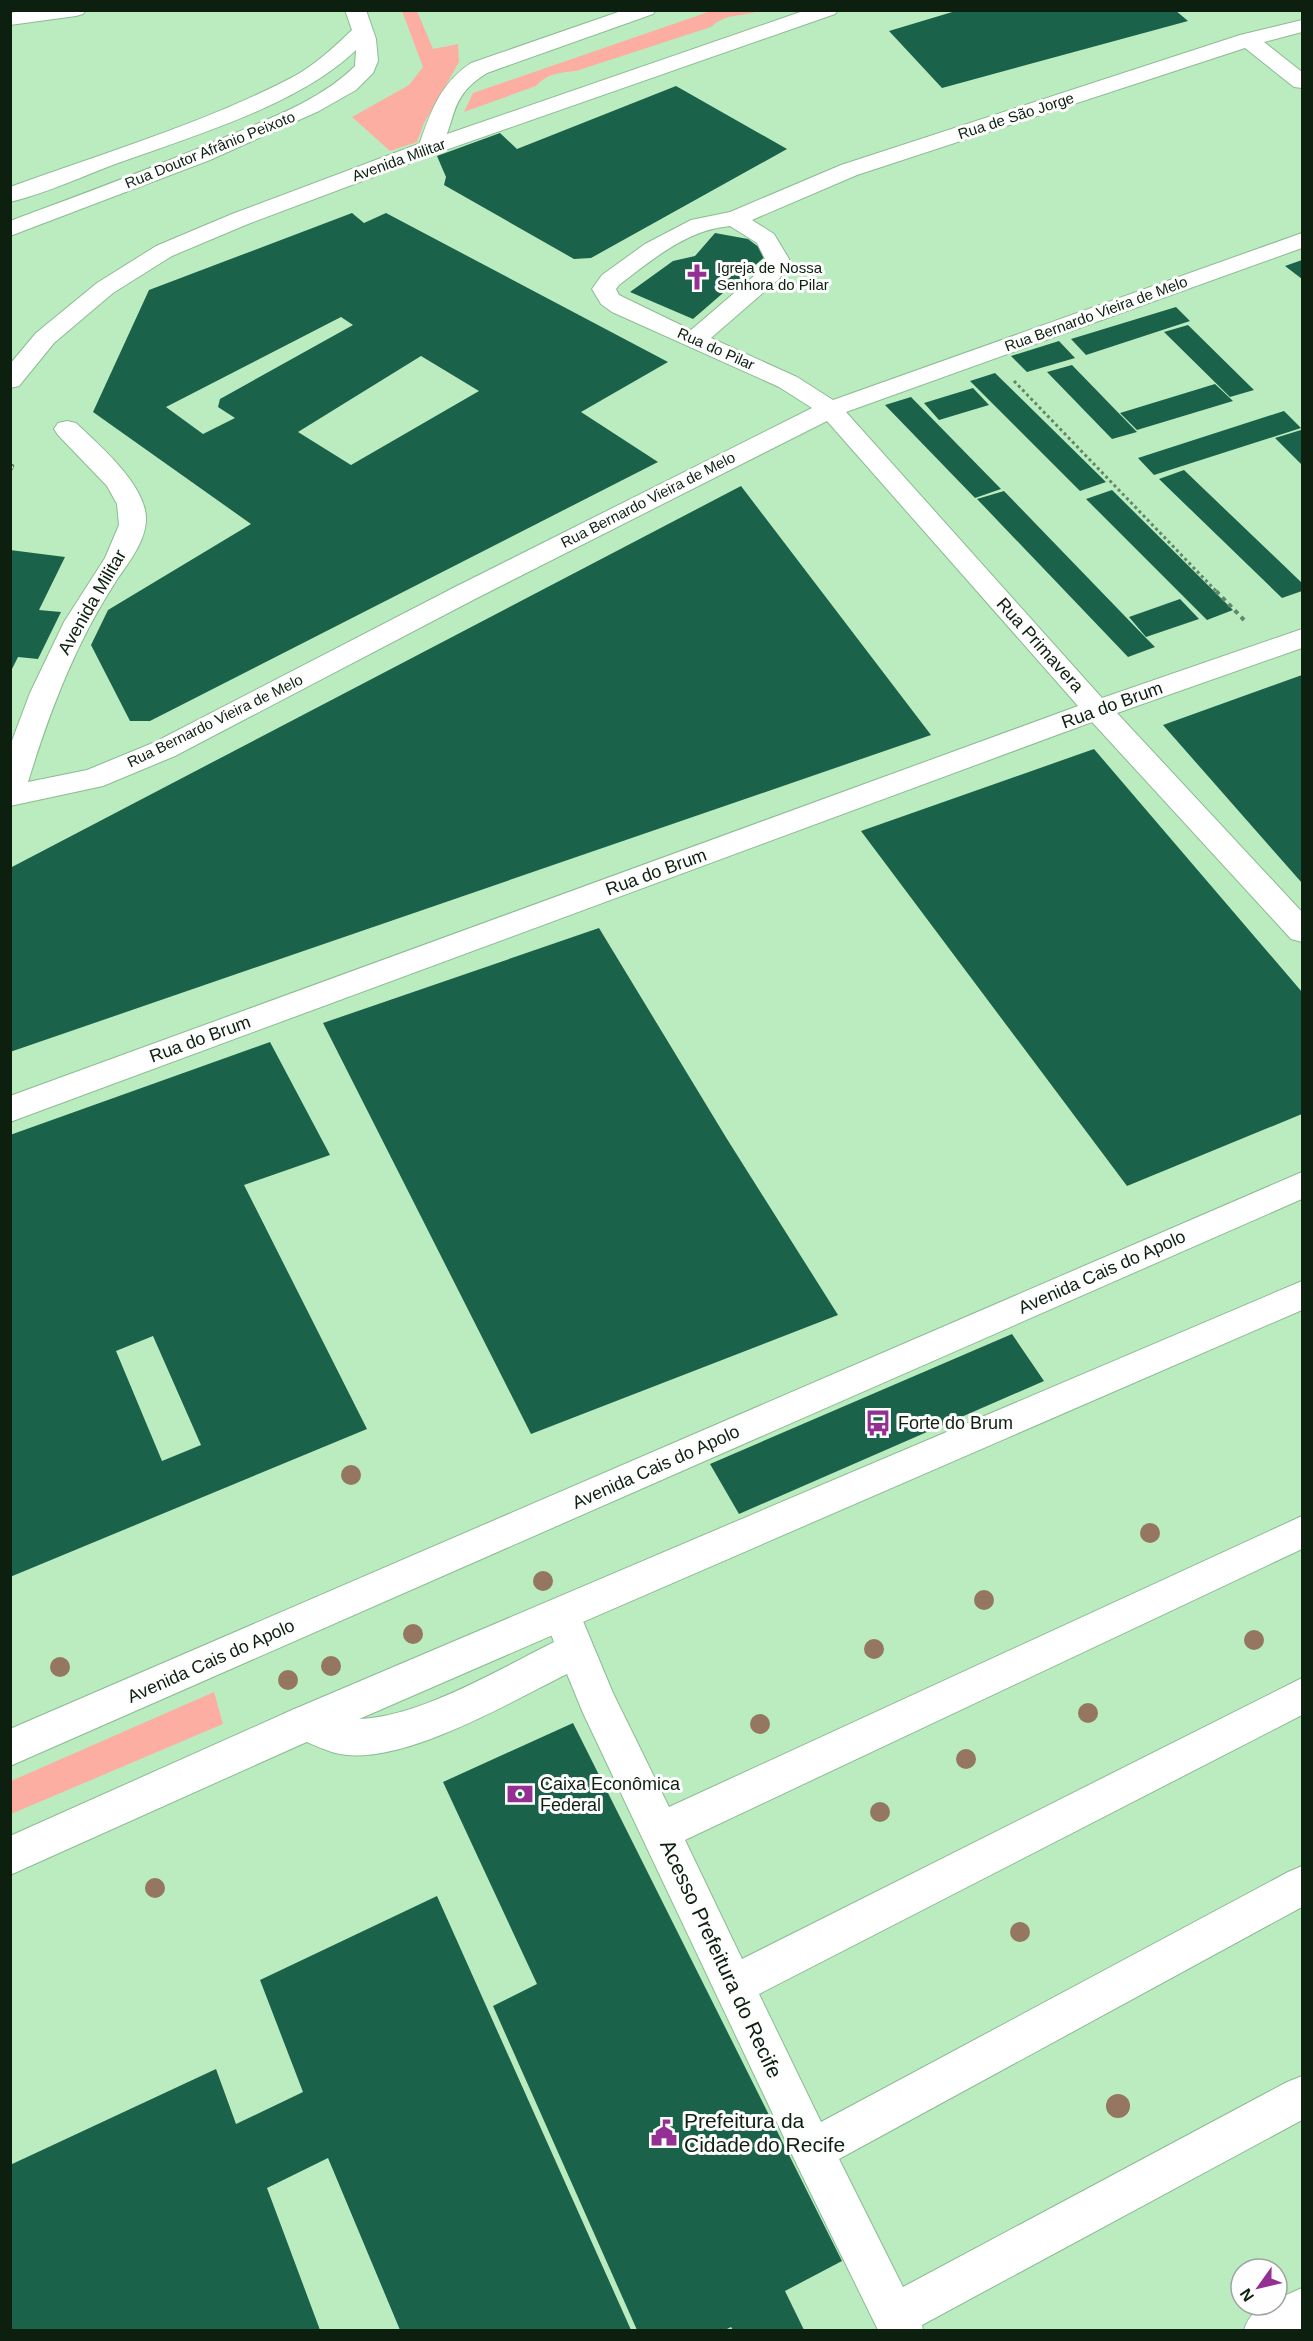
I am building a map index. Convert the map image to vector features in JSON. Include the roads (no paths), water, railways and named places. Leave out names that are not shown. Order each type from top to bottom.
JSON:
[{"type":"street","points":[[10,19],[76,10]]},
{"type":"street","name":"Rua Doutor Afrânio Peixoto","points":[[10,229],[168,169],[321,103],[352,83],[365,69],[368,53],[355,10]]},
{"type":"street","points":[[429,148],[453,87],[476,63],[646,10]]},
{"type":"street","name":"Avenida Militar","points":[[10,381],[45,338],[105,288],[164,251],[240,219],[429,148],[828,10]]},
{"type":"street","name":"Rua de São Jorge","points":[[604,289],[610,280],[698,223],[734,219],[849,170],[1248,40],[1302,26]]},
{"type":"street","name":"Rua Doutor Afrânio Peixoto","points":[[10,195],[208,123],[300,82],[335,58],[362,32]]},
{"type":"street","points":[[1248,40],[1302,82]]},
{"type":"street","points":[[76,171],[103,193]]},
{"type":"street","points":[[695,339],[772,273],[777,259],[766,239],[734,219]]},
{"type":"street","name":"Rua Bernardo Vieira de Melo","points":[[10,794],[93,779],[165,749],[465,593],[830,409],[1302,240]]},
{"type":"street","name":"Rua do Pilar","points":[[604,289],[609,299],[621,307],[788,382],[830,409]]},
{"type":"street","name":"Rua Primavera","points":[[830,409],[1097,710],[1302,931]]},
{"type":"street","name":"Avenida Militar","points":[[10,794],[30,728],[68,636],[129,538],[134,517],[129,497],[67,429]]},
{"type":"street","name":"Rua do Brum","points":[[10,1109],[1097,710],[1302,638]]},
{"type":"street","name":"Avenida Cais do Apolo","points":[[10,1748],[1302,1185]]},
{"type":"street","points":[[10,1856],[306,1723],[1302,1294]]},
{"type":"street","points":[[660,1831],[1302,1532]]},
{"type":"street","name":"Acesso Prefeitura do Recife","points":[[562,1614],[597,1700],[812,2150],[898,2323]]},
{"type":"street","points":[[306,1723],[336,1735],[370,1737],[419,1724],[577,1650]]},
{"type":"street","points":[[734,1985],[1302,1696]]},
{"type":"street","points":[[812,2150],[1302,1886]]},
{"type":"street","points":[[898,2323],[1302,2097]]},
{"type":"street","points":[[1266,2331],[1302,2310]]},
{"type":"railway","points":[[10,470],[12,466]]},
{"type":"place","name":"Igreja de Nossa Senhora do Pilar","points":[[697,277]]},
{"type":"place","name":"Forte do Brum","points":[[878,1423]]},
{"type":"place","name":"Caixa Econômica Federal","points":[[520,1794]]},
{"type":"place","name":"Prefeitura da Cidade do Recife","points":[[664,2133]]}]
